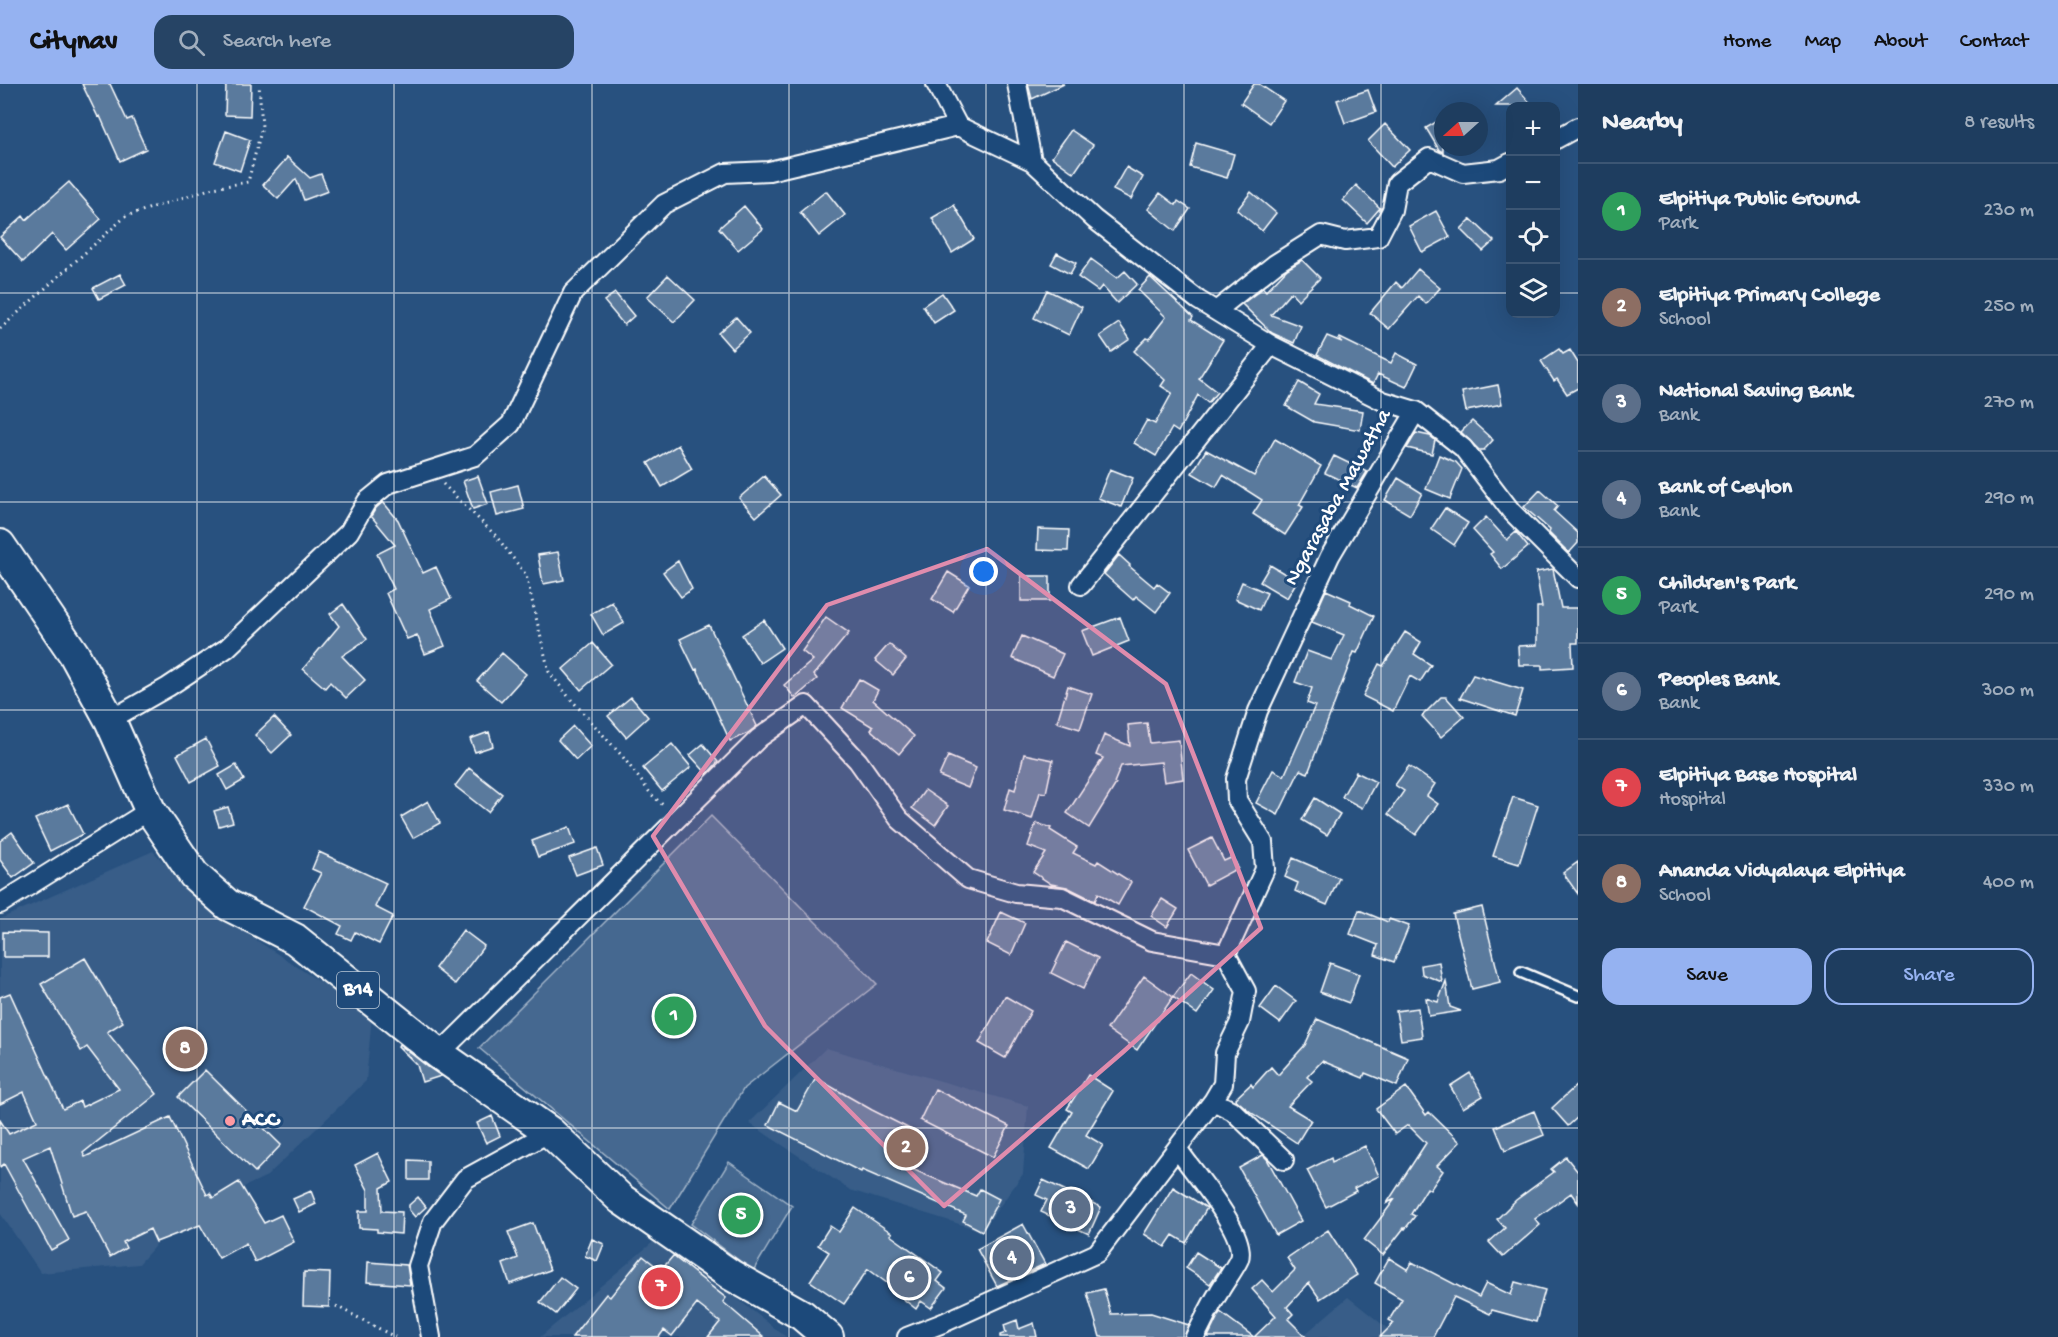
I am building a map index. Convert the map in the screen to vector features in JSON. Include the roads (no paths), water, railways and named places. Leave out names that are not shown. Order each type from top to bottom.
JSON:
[{"type":"main road","name":"B14","points":[[0,545],[74,654],[110,720],[150,810],[194,875],[228,905],[295,939],[439,1054],[550,1132],[621,1199],[730,1275],[802,1315],[828,1337]]},
{"type":"street","points":[[936,84],[958,126],[1032,161],[1094,219],[1198,300],[1271,345],[1383,401],[1416,411]]},
{"type":"street","points":[[1017,84],[1032,161]]},
{"type":"street","points":[[110,720],[168,687],[227,648],[349,532],[367,501],[388,484],[475,456],[511,424],[573,293],[664,204],[725,173],[769,171],[958,126]]},
{"type":"street","points":[[1560,137],[1578,127]]},
{"type":"street","points":[[1216,311],[1275,264],[1321,235],[1345,241],[1378,237],[1392,210],[1397,183],[1429,158],[1463,173],[1499,170],[1506,166]]},
{"type":"street","points":[[1081,585],[1271,345]]},
{"type":"street","name":"Ngarasaba Mawatha","points":[[1226,954],[1265,869],[1263,842],[1237,800],[1236,779],[1258,711],[1330,556],[1416,411],[1462,448],[1511,511],[1578,578]]},
{"type":"street","points":[[439,1054],[759,738],[806,705],[858,761],[899,819],[968,879],[1016,893],[1062,897],[1152,941],[1226,954],[1246,991],[1240,1022],[1225,1053],[1224,1084],[1097,1253],[944,1323],[907,1337]]},
{"type":"street","points":[[0,904],[150,810]]},
{"type":"street","points":[[1213,1101],[1233,1111],[1284,1160]]},
{"type":"street","points":[[431,1337],[418,1266],[434,1221],[465,1179],[550,1132]]},
{"type":"street","points":[[1177,1148],[1224,1212],[1236,1236],[1240,1258],[1212,1303],[1195,1337]]},
{"type":"lane","points":[[1521,972],[1578,996]]},
{"type":"place","name":"Elpitiya Public Ground","points":[[674,1016]]},
{"type":"place","name":"Ananda Vidyalaya Elpitiya","points":[[185,1049]]},
{"type":"place","name":"ACC","points":[[230,1121]]},
{"type":"place","name":"Elpitiya Primary College","points":[[906,1148]]},
{"type":"place","name":"National Saving Bank","points":[[1071,1209]]},
{"type":"place","name":"Children's Park","points":[[741,1215]]},
{"type":"place","name":"Bank of Ceylon","points":[[1012,1258]]},
{"type":"place","name":"Peoples Bank","points":[[909,1278]]},
{"type":"place","name":"Elpitiya Base Hospital","points":[[661,1287]]}]
